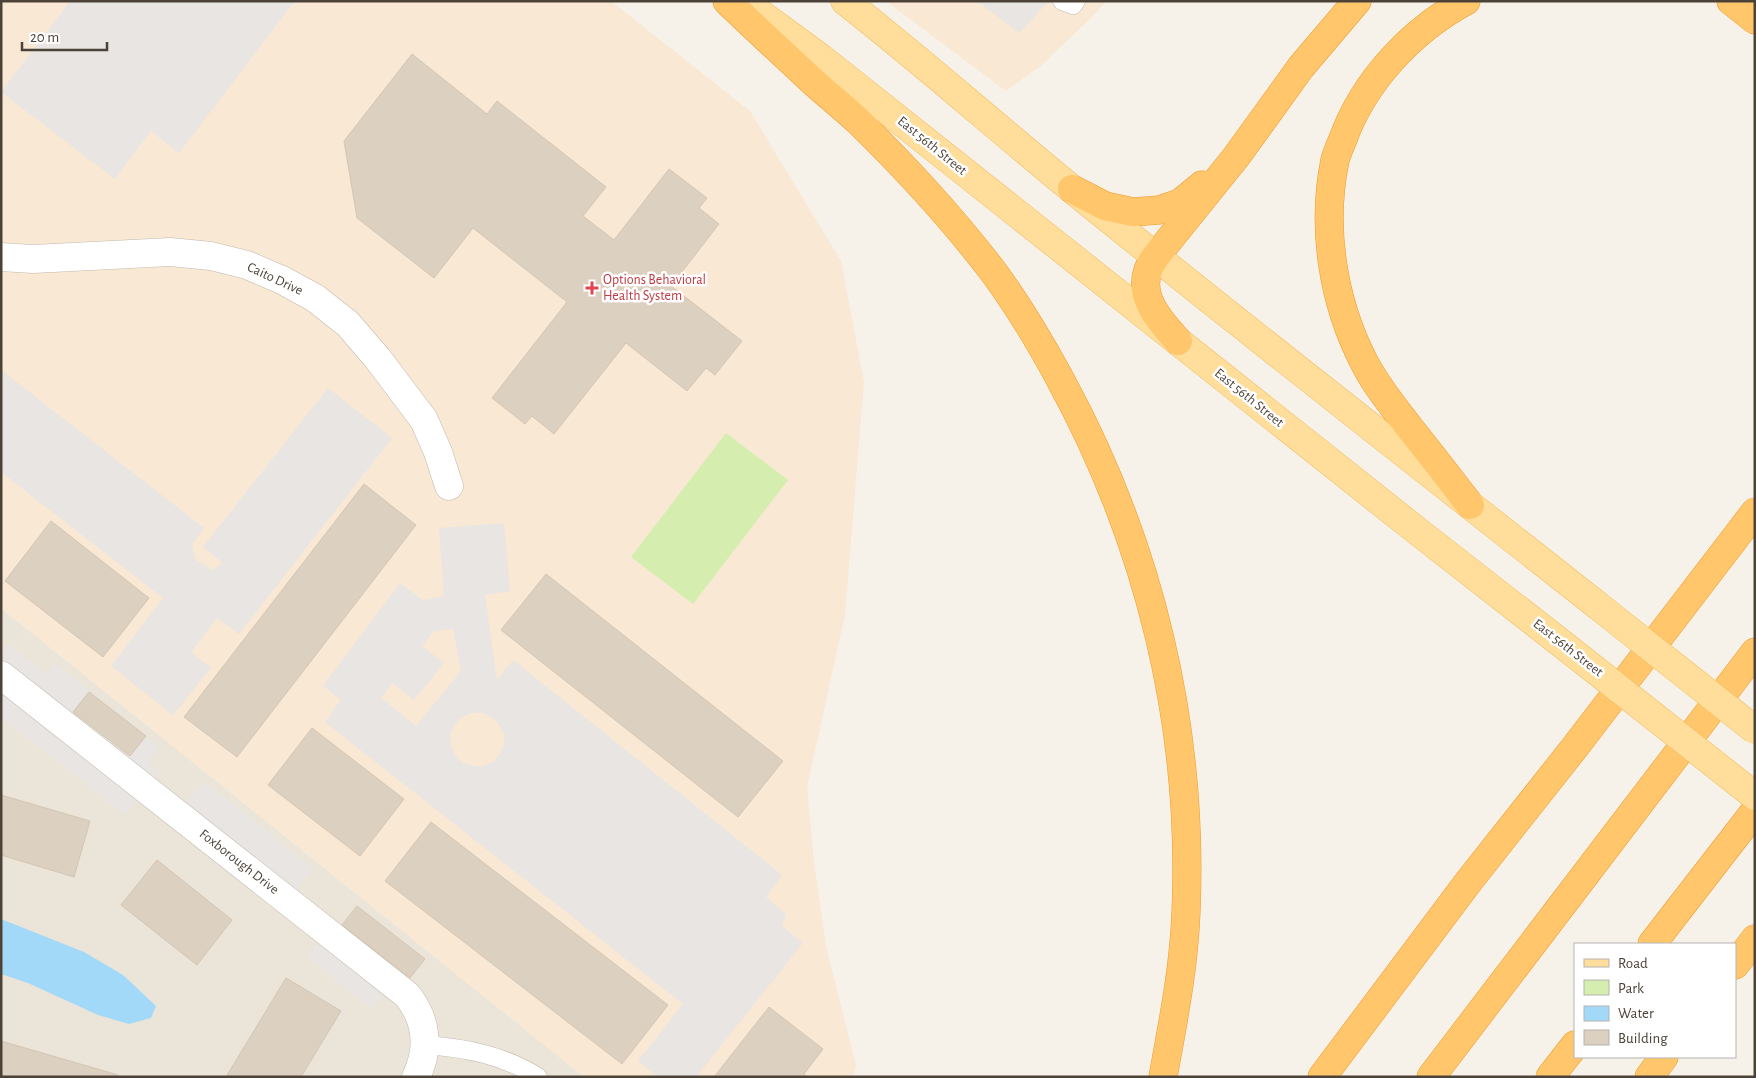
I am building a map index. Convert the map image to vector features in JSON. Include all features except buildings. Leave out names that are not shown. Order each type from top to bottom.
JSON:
[{"type":"highway","points":[[728,1],[808,78],[857,120],[949,218],[994,273],[1023,314],[1084,422],[1109,481],[1132,540],[1163,651],[1177,729],[1182,778],[1187,835],[1186,913],[1180,977],[1163,1077]]},
{"type":"highway","points":[[1178,341],[1151,306],[1146,282],[1148,270],[1156,256],[1236,156],[1301,67],[1357,1]]},
{"type":"highway","points":[[1466,1],[1428,26],[1402,49],[1366,93],[1349,123],[1335,159],[1330,194],[1330,225],[1332,261],[1339,298],[1351,334],[1363,361],[1378,388],[1470,505]]},
{"type":"highway","points":[[1731,1],[1755,20]]},
{"type":"highway","points":[[1072,189],[1105,206],[1133,212],[1158,210],[1180,203],[1236,156]]},
{"type":"highway","points":[[1725,550],[1755,495]]},
{"type":"highway","points":[[1322,1077],[1469,882],[1755,512]]},
{"type":"highway","points":[[1431,1077],[1755,652]]},
{"type":"highway","points":[[1653,943],[1755,811]]},
{"type":"highway","points":[[1736,964],[1755,939]]},
{"type":"highway","points":[[1550,1077],[1574,1046]]},
{"type":"highway","points":[[1649,1077],[1663,1058]]},
{"type":"highway","points":[[1663,1077],[1673,1058]]},
{"type":"main road","name":"East 56th Street","points":[[743,1],[822,58],[1416,530],[1755,796]]},
{"type":"main road","points":[[845,1],[908,51],[1072,189],[1755,730]]},
{"type":"street","name":"Caito Drive","points":[[1,257],[33,259],[170,252],[211,256],[247,265],[282,280],[315,298],[348,324],[378,359],[424,420],[438,452],[449,486]]},
{"type":"street","name":"Foxborough Drive","points":[[1,675],[407,995],[419,1013],[425,1034],[424,1055],[416,1077]]},
{"type":"lane","points":[[1062,1],[1073,5],[1076,1]]},
{"type":"lane","points":[[425,1045],[456,1047],[494,1056],[517,1064],[538,1077]]},
{"type":"shaded area","points":[[1,1],[611,1],[750,111],[841,261],[864,382],[845,615],[807,787],[814,862],[826,946],[856,1065],[853,1077],[584,1077],[1,608]]},
{"type":"shaded area","points":[[70,1],[295,1],[179,153],[151,131],[115,179],[1,92]]},
{"type":"shaded area","points":[[886,1],[1106,1],[1042,65],[1006,91]]},
{"type":"shaded area","points":[[977,1],[1049,1],[1019,33]]},
{"type":"shaded area","points":[[1,370],[204,528],[192,544],[195,559],[212,570],[223,563],[203,547],[328,388],[392,438],[239,634],[217,618],[191,652],[211,668],[173,715],[111,666],[163,598],[1,472]]},
{"type":"shaded area","points":[[504,523],[510,591],[485,595],[497,680],[513,660],[782,875],[766,897],[786,914],[782,926],[803,943],[696,1077],[658,1077],[638,1061],[683,1004],[325,722],[341,700],[323,686],[400,583],[423,600],[444,596],[439,528]],"holes":[[[453,629],[461,671],[416,726],[381,698],[393,683],[414,700],[444,663],[422,646],[434,631]],[[471,713],[482,713],[492,717],[499,724],[504,734],[504,744],[500,754],[493,762],[483,766],[463,763],[455,755],[451,746],[450,735],[454,725],[461,718]]]},
{"type":"shaded area","points":[[1,608],[584,1077],[1,1077]]},
{"type":"shaded area","points":[[8,644],[46,674],[55,663],[160,747],[147,763],[159,772],[125,815],[1,717],[1,653]]},
{"type":"shaded area","points":[[204,781],[313,869],[295,891],[399,975],[372,1009],[307,957],[318,943],[170,824]]},
{"type":"green space","points":[[726,433],[788,480],[693,604],[631,557]]},
{"type":"water","points":[[1,919],[84,952],[123,975],[156,1006],[151,1018],[129,1024],[98,1015],[28,983],[1,974]]},
{"type":"place","name":"Options Behavioral Health System","points":[[592,288]]}]
